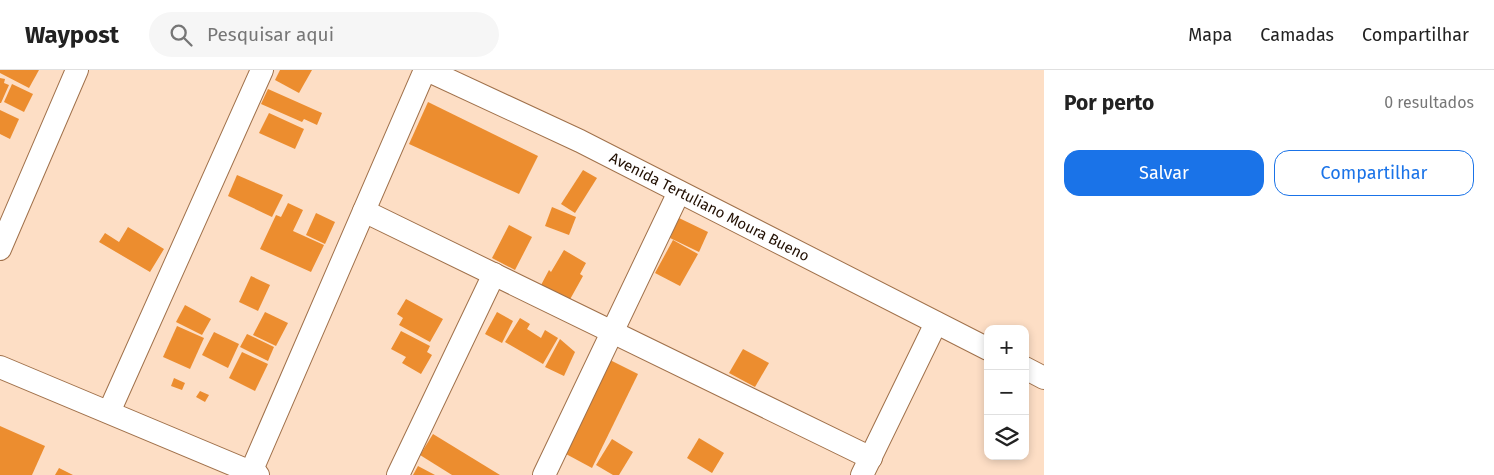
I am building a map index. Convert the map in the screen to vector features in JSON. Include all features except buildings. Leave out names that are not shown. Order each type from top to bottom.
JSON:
[{"type":"street","points":[[0,249],[77,70]]},
{"type":"street","points":[[109,412],[262,70]]},
{"type":"street","points":[[0,366],[255,474],[364,211],[426,70]]},
{"type":"street","name":"Avenida Tertuliano Moura Bueno","points":[[426,70],[580,141],[984,347]]},
{"type":"street","points":[[546,474],[679,192]]},
{"type":"street","points":[[364,211],[612,332],[866,466],[936,323]]},
{"type":"street","points":[[398,475],[494,274]]}]
